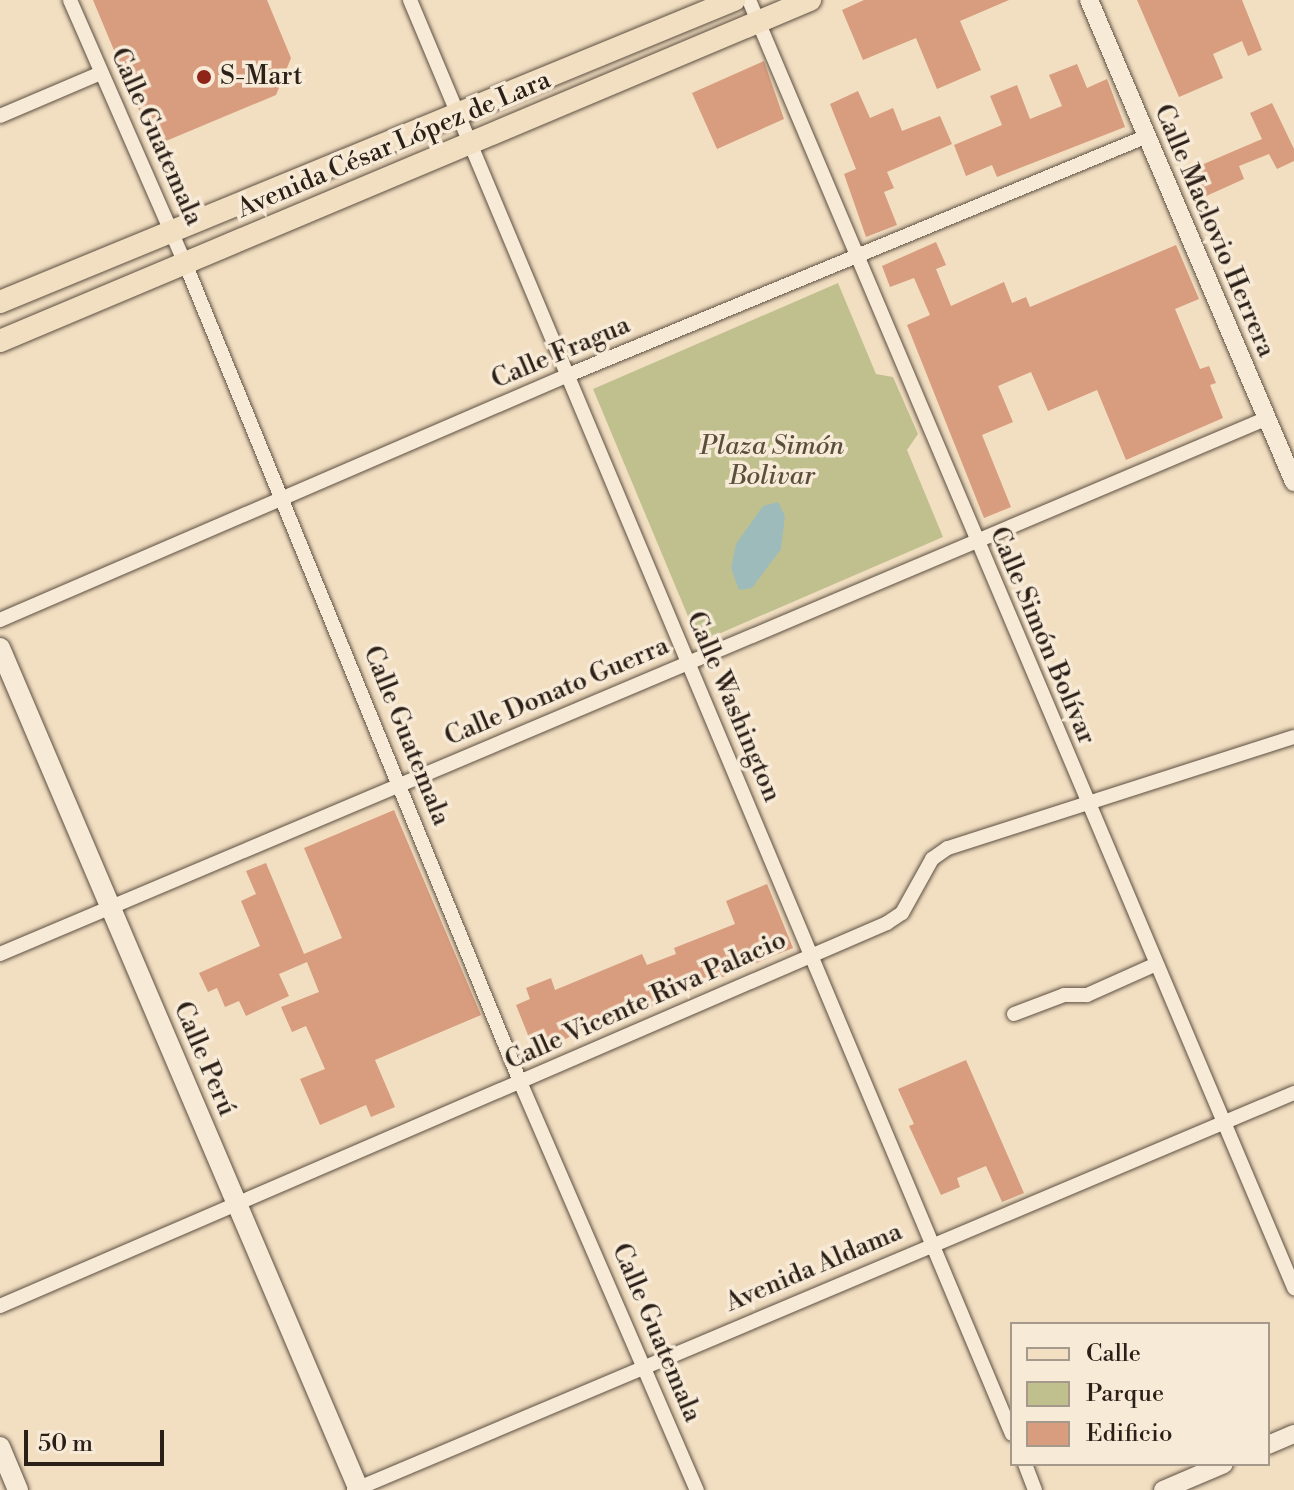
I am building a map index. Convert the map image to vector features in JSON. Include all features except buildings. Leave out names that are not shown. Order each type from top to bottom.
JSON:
[{"type":"main road","name":"Avenida César López de Lara","points":[[0,302],[734,0]]},
{"type":"main road","name":"Avenida César López de Lara","points":[[0,341],[810,0]]},
{"type":"main road","name":"Calle Perú","points":[[0,648],[357,1489]]},
{"type":"main road","points":[[0,1447],[18,1490]]},
{"type":"street","name":"Calle Guatemala","points":[[70,0],[172,232],[284,500],[521,1084],[697,1490]]},
{"type":"street","name":"Calle Washington","points":[[410,0],[1010,1429]]},
{"type":"street","name":"Calle Simón Bolívar","points":[[749,0],[1154,965],[1294,1288]]},
{"type":"street","name":"Calle Maclovio Herrera","points":[[1089,0],[1265,419],[1294,480]]},
{"type":"street","points":[[0,116],[101,73]]},
{"type":"street","name":"Calle Fragua","points":[[0,620],[566,376],[1145,137]]},
{"type":"street","name":"Calle Donato Guerra","points":[[0,954],[1265,419]]},
{"type":"street","name":"Calle Vicente Riva Palacio","points":[[0,1306],[521,1084],[902,913],[920,875],[948,848],[1294,737]]},
{"type":"street","points":[[1014,1014],[1064,995],[1087,995],[1154,965]]},
{"type":"street","name":"Avenida Aldama","points":[[357,1489],[1294,1093]]},
{"type":"street","points":[[1270,1444],[1294,1434]]},
{"type":"street","points":[[1026,1466],[1035,1490]]},
{"type":"street","points":[[1163,1490],[1219,1466]]},
{"type":"green space","name":"Plaza Simón Bolivar","points":[[838,283],[876,374],[893,377],[918,434],[907,450],[943,537],[707,639],[695,633],[593,389]]},
{"type":"water","points":[[778,502],[785,516],[781,549],[752,588],[739,590],[731,568],[736,544],[763,506]]},
{"type":"place","name":"S-Mart","points":[[204,77]]}]
